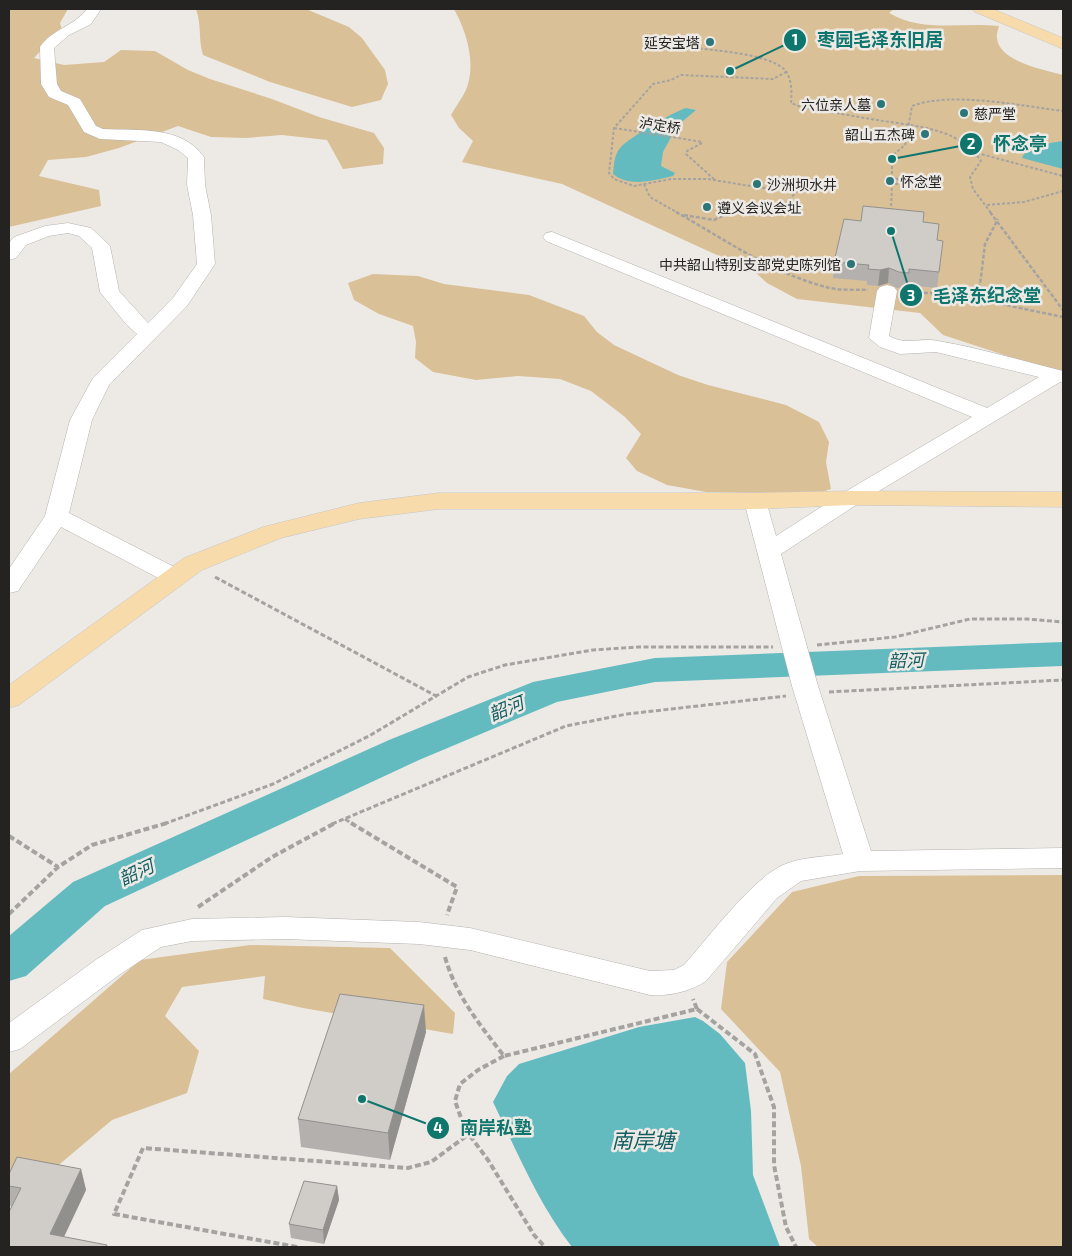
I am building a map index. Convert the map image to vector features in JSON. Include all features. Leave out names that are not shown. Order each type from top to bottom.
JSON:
[{"type":"main road","points":[[980,9],[1063,44]]},
{"type":"main road","points":[[9,699],[184,571],[272,532],[360,511],[439,501],[755,501],[852,498],[1063,500]]},
{"type":"street","points":[[9,586],[57,516],[81,420],[100,382],[180,302],[206,264],[202,215],[196,185],[196,157],[184,146],[164,138],[100,134],[90,129],[74,102],[55,94],[49,84],[48,47],[64,32],[86,21],[94,9]]},
{"type":"street","points":[[9,254],[20,241],[45,231],[68,228],[85,232],[101,246],[110,292],[133,320],[148,334]]},
{"type":"street","points":[[552,237],[990,416]]},
{"type":"street","points":[[887,291],[879,338],[892,347],[912,349],[936,346],[1060,376]]},
{"type":"street","points":[[769,551],[852,498],[1060,376]]},
{"type":"street","points":[[755,501],[806,690],[860,861]]},
{"type":"street","points":[[57,516],[184,571]]},
{"type":"street","points":[[9,1040],[108,967],[153,938],[192,930],[285,928],[440,935],[470,939],[650,983],[668,984],[683,981],[695,973],[766,891],[783,878],[803,870],[860,861],[1063,858]]},
{"type":"path","points":[[685,47],[745,55],[772,63],[786,72],[792,96],[791,103],[801,107],[940,131],[960,141],[977,153],[1063,176]]},
{"type":"path","points":[[684,215],[714,220],[732,212],[775,212],[782,208],[797,190],[792,188],[762,188],[716,180],[671,179],[634,186],[624,184],[614,179],[609,173],[614,128],[653,84],[671,80],[681,75],[774,79],[786,72]]},
{"type":"path","points":[[892,179],[892,156],[905,145],[912,106],[921,101],[937,100],[983,103],[1063,111]]},
{"type":"path","name":"泸定桥","points":[[614,128],[703,142],[687,151],[686,154],[716,180]]},
{"type":"path","points":[[977,153],[981,161],[970,177],[974,189],[998,219],[1063,310]]},
{"type":"path","points":[[885,178],[899,179],[899,184],[892,183],[885,183],[885,178]]},
{"type":"path","points":[[891,212],[892,183]]},
{"type":"path","points":[[644,184],[650,197],[758,259],[796,277],[828,288],[953,294],[1063,318]]},
{"type":"path","points":[[986,205],[1024,202],[1063,191]]},
{"type":"path","points":[[953,294],[980,285],[985,244],[998,219]]},
{"type":"path","points":[[184,571],[438,696]]},
{"type":"path","points":[[9,914],[58,867],[92,846],[156,826],[273,784],[369,736],[468,677],[505,665],[568,653],[638,647],[795,649],[895,637],[970,619],[1027,619],[1063,622]]},
{"type":"path","points":[[193,911],[272,857],[345,819],[566,726],[627,714],[806,690],[1063,680]]},
{"type":"path","points":[[345,819],[457,887],[440,935],[448,970],[466,1007],[504,1056]]},
{"type":"path","points":[[9,836],[58,867]]},
{"type":"path","points":[[683,981],[698,1009],[754,1054],[774,1107],[774,1165],[786,1227],[796,1247]]},
{"type":"path","points":[[545,1247],[534,1235],[488,1160],[465,1129],[455,1101],[460,1084],[478,1070],[504,1056],[698,1009]]},
{"type":"path","points":[[296,1247],[114,1214],[143,1148],[408,1168],[431,1162],[469,1134]]},
{"type":"shaded area","points":[[9,9],[68,9],[60,23],[63,34],[46,45],[34,58],[64,65],[104,62],[121,50],[155,51],[188,70],[210,79],[272,99],[319,117],[374,133],[384,148],[383,164],[343,169],[327,140],[282,135],[246,138],[211,137],[178,126],[119,148],[86,157],[48,160],[39,176],[99,190],[101,206],[9,227]]},
{"type":"shaded area","points":[[196,9],[306,9],[349,27],[362,38],[385,70],[388,84],[381,100],[352,107],[270,82],[203,55]]},
{"type":"shaded area","points":[[454,9],[894,9],[889,13],[915,23],[943,26],[999,26],[997,38],[1000,46],[1006,53],[1024,64],[1063,75],[1063,374],[943,335],[920,313],[797,299],[767,283],[756,273],[562,184],[462,162],[473,141],[459,128],[451,115],[467,88],[470,75],[470,55],[466,36]]},
{"type":"shaded area","points":[[373,274],[418,276],[444,284],[529,295],[584,316],[597,332],[614,345],[678,375],[708,385],[786,405],[819,422],[829,442],[826,462],[831,489],[816,494],[706,492],[667,485],[637,471],[626,458],[641,434],[625,417],[591,391],[560,379],[518,376],[476,380],[433,372],[415,358],[416,342],[413,326],[379,314],[354,300],[348,283]]},
{"type":"shaded area","points":[[1063,875],[1063,1247],[818,1247],[809,1239],[801,1166],[780,1072],[721,1009],[727,962],[792,892],[859,876]]},
{"type":"shaded area","points":[[250,945],[390,948],[455,1013],[453,1034],[303,1008],[263,999],[265,976],[182,987],[165,1016],[199,1051],[187,1093],[112,1120],[9,1207],[9,1074],[140,960]]},
{"type":"water","points":[[686,108],[696,110],[677,126],[663,152],[661,166],[675,173],[673,176],[634,182],[627,181],[613,174],[616,156],[621,147],[652,125]]},
{"type":"water","points":[[1063,141],[1063,169],[1022,158],[1024,154],[1050,143]]},
{"type":"water","name":"南岸塘","points":[[695,1017],[720,1034],[745,1063],[751,1111],[753,1175],[780,1247],[572,1247],[560,1231],[539,1195],[519,1158],[493,1102],[507,1076],[519,1064],[639,1027]]},
{"type":"building","points":[[863,206],[924,212],[923,222],[939,224],[937,240],[943,241],[939,272],[909,269],[909,273],[889,268],[880,270],[868,269],[869,265],[834,262],[844,219],[861,221]]},
{"type":"building","points":[[340,994],[424,1005],[388,1133],[298,1119]]},
{"type":"building","points":[[17,1157],[81,1169],[50,1234],[107,1245],[106,1247],[9,1247],[9,1212],[21,1188],[9,1186],[9,1174]]},
{"type":"building","points":[[304,1181],[337,1186],[323,1230],[289,1224]]},
{"type":"waterway","name":"韶河","points":[[9,963],[89,894],[404,750],[547,691],[655,670],[1063,654]]},
{"type":"place","name":"延安宝塔","points":[[710,42]]},
{"type":"place","name":"枣园毛泽东旧居","points":[[730,71]]},
{"type":"place","name":"六位亲人墓","points":[[881,104]]},
{"type":"place","name":"慈严堂","points":[[964,113]]},
{"type":"place","name":"韶山五杰碑","points":[[925,134]]},
{"type":"place","name":"怀念亭","points":[[892,159]]},
{"type":"place","name":"怀念堂","points":[[890,181]]},
{"type":"place","name":"沙洲坝水井","points":[[757,184]]},
{"type":"place","name":"遵义会议会址","points":[[707,207]]},
{"type":"place","name":"毛泽东纪念堂","points":[[891,231]]},
{"type":"place","name":"中共韶山特别支部党史陈列馆","points":[[851,264]]},
{"type":"place","name":"南岸私塾","points":[[362,1099]]}]
